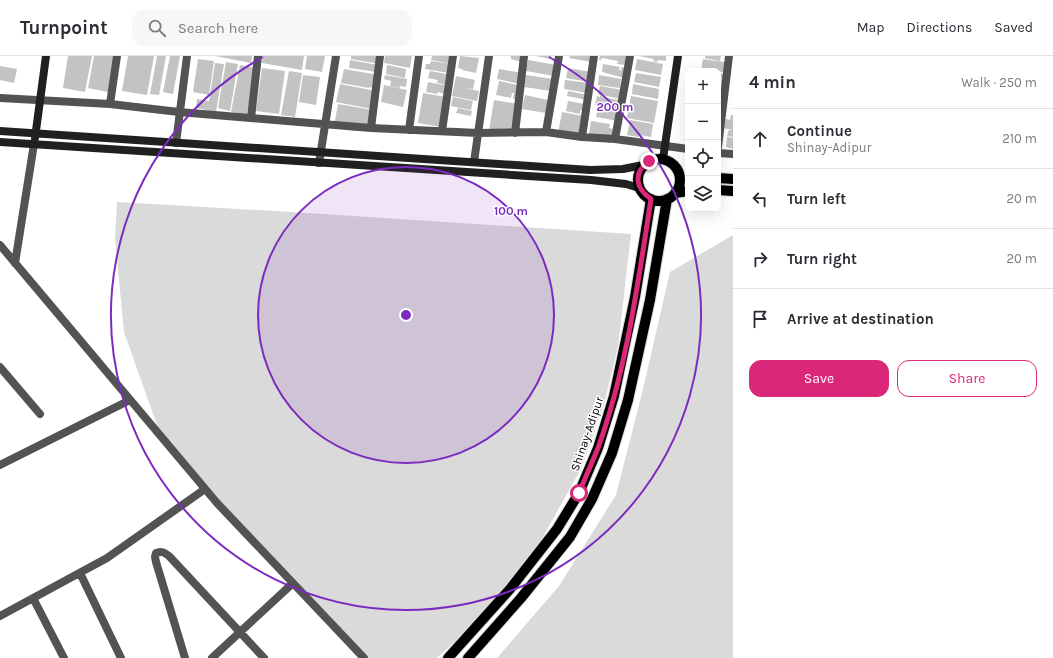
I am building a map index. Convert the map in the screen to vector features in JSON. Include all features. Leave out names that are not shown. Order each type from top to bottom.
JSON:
[{"type":"main road","points":[[34,144],[46,56]]},
{"type":"main road","points":[[663,159],[678,56]]},
{"type":"main road","points":[[0,131],[590,170],[623,169],[644,165]]},
{"type":"main road","points":[[0,142],[591,180],[626,184],[639,188]]},
{"type":"main road","points":[[468,658],[521,598],[565,543],[592,499],[612,453],[628,400],[671,196],[678,187],[683,174],[670,162],[663,159],[649,161],[639,172],[639,188],[651,199],[659,200],[671,196],[685,192]]},
{"type":"main road","points":[[721,178],[733,179]]},
{"type":"main road","points":[[721,190],[733,191]]},
{"type":"main road","name":"Shinay-Adipur","points":[[448,658],[510,589],[557,529],[579,493],[598,448],[614,396],[635,297],[651,199]]},
{"type":"street","points":[[110,104],[117,56]]},
{"type":"street","points":[[176,143],[187,56]]},
{"type":"street","points":[[250,118],[258,56]]},
{"type":"street","points":[[319,163],[336,56]]},
{"type":"street","points":[[371,128],[380,56]]},
{"type":"street","points":[[409,130],[419,56]]},
{"type":"street","points":[[442,131],[453,56]]},
{"type":"street","points":[[474,162],[488,56]]},
{"type":"street","points":[[515,133],[524,56]]},
{"type":"street","points":[[546,132],[559,56]]},
{"type":"street","points":[[582,137],[594,56]]},
{"type":"street","points":[[615,139],[630,56]]},
{"type":"street","points":[[719,140],[729,56]]},
{"type":"street","points":[[0,98],[110,104],[179,112],[371,128],[478,133],[546,132],[582,137],[615,139],[685,149]]},
{"type":"street","points":[[15,263],[34,144]]},
{"type":"street","points":[[721,153],[733,154]]},
{"type":"street","points":[[0,246],[217,503],[364,658]]},
{"type":"street","points":[[0,367],[40,414]]},
{"type":"street","points":[[0,465],[130,400]]},
{"type":"street","points":[[0,616],[118,551],[205,489]]},
{"type":"street","points":[[185,658],[156,562],[156,553],[164,552],[169,556],[264,658]]},
{"type":"street","points":[[80,573],[121,658]]},
{"type":"street","points":[[215,657],[293,583]]},
{"type":"street","points":[[33,598],[64,658]]},
{"type":"shaded area","points":[[117,202],[631,234],[618,347],[604,404],[581,469],[540,542],[484,614],[437,658],[358,658],[163,442],[124,332],[115,238]]},
{"type":"shaded area","points":[[733,235],[733,658],[497,658],[559,586],[616,495],[643,389],[670,272]]},
{"type":"building","points":[[68,56],[92,56],[85,92],[63,88]]},
{"type":"building","points":[[94,56],[120,56],[113,93],[88,88]]},
{"type":"building","points":[[128,56],[154,56],[147,95],[122,91]]},
{"type":"building","points":[[157,56],[166,56],[159,95],[150,94]]},
{"type":"building","points":[[170,56],[180,56],[173,94],[163,92]]},
{"type":"building","points":[[215,56],[252,56],[251,63]]},
{"type":"building","points":[[263,56],[304,56],[302,70],[262,63]]},
{"type":"building","points":[[307,56],[325,56],[322,72],[305,69]]},
{"type":"building","points":[[351,56],[381,56],[380,64],[351,59]]},
{"type":"building","points":[[385,56],[412,56],[410,68],[384,63]]},
{"type":"building","points":[[432,56],[453,56],[451,64],[431,60]]},
{"type":"building","points":[[460,56],[479,58],[476,73],[458,68]]},
{"type":"building","points":[[511,56],[522,56],[521,62],[511,59]]},
{"type":"building","points":[[536,56],[551,56],[551,59]]},
{"type":"building","points":[[570,56],[594,56],[592,62],[569,58]]},
{"type":"building","points":[[600,56],[628,56],[626,65],[617,64],[618,61],[602,58],[599,60]]},
{"type":"building","points":[[639,56],[666,56],[666,61],[658,60],[657,62],[653,61],[654,59]]},
{"type":"building","points":[[705,56],[721,56],[720,61],[705,58]]},
{"type":"building","points":[[198,59],[214,61],[209,95],[193,92]]},
{"type":"building","points":[[637,59],[663,64],[661,75],[635,70]]},
{"type":"building","points":[[703,59],[725,62],[723,72],[721,72],[721,68],[701,68]]},
{"type":"building","points":[[350,60],[378,65],[377,72],[349,68]]},
{"type":"building","points":[[528,60],[556,65],[554,76],[526,71]]},
{"type":"building","points":[[431,61],[451,64],[449,73],[425,69],[426,64],[430,64]]},
{"type":"building","points":[[226,62],[238,64],[230,111],[218,108]]},
{"type":"building","points":[[215,63],[224,64],[216,112],[196,108],[197,99],[209,101]]},
{"type":"building","points":[[603,64],[620,67],[619,70],[621,70],[622,67],[625,68],[624,78],[602,72]]},
{"type":"building","points":[[240,65],[255,68],[247,115],[231,112]]},
{"type":"building","points":[[387,65],[406,69],[405,78],[386,74]]},
{"type":"building","points":[[0,66],[17,69],[14,83],[0,80]]},
{"type":"building","points":[[262,68],[285,71],[279,114],[256,111]]},
{"type":"building","points":[[568,68],[591,72],[589,82],[566,78]]},
{"type":"building","points":[[344,69],[379,75],[374,88],[341,83]]},
{"type":"building","points":[[499,69],[522,73],[520,84],[497,79]]},
{"type":"building","points":[[289,71],[302,73],[295,117],[281,115]]},
{"type":"building","points":[[430,71],[452,75],[450,86],[437,83],[438,80],[428,78]]},
{"type":"building","points":[[636,73],[661,77],[659,87],[634,82]]},
{"type":"building","points":[[721,74],[724,74],[721,86]]},
{"type":"building","points":[[303,75],[320,77],[316,105],[299,102]]},
{"type":"building","points":[[385,75],[407,79],[406,87],[400,86],[400,88],[390,86],[391,81],[384,79]]},
{"type":"building","points":[[526,75],[553,79],[551,91],[524,87]]},
{"type":"building","points":[[599,75],[621,79],[620,88],[598,85]]},
{"type":"building","points":[[456,76],[475,80],[473,89],[465,88],[479,91],[477,101],[452,96]]},
{"type":"building","points":[[565,80],[589,83],[588,93],[564,89]]},
{"type":"building","points":[[499,81],[518,85],[515,99],[513,99],[514,93],[512,93],[511,98],[496,95]]},
{"type":"building","points":[[428,82],[448,86],[444,94],[438,92],[437,94],[426,92]]},
{"type":"building","points":[[340,84],[376,91],[372,109],[336,102]]},
{"type":"building","points":[[633,84],[659,89],[658,99],[632,94]]},
{"type":"building","points":[[384,85],[407,90],[403,107],[381,102]]},
{"type":"building","points":[[600,86],[622,90],[620,99],[602,95],[602,97],[619,100],[617,109],[595,105],[597,96],[600,97],[598,94]]},
{"type":"building","points":[[568,91],[588,95],[587,100],[567,96]]},
{"type":"building","points":[[423,93],[446,97],[441,127],[418,123]]},
{"type":"building","points":[[525,95],[548,100],[546,113],[522,109]]},
{"type":"building","points":[[631,96],[658,101],[654,123],[627,118]]},
{"type":"building","points":[[453,97],[473,101],[471,110],[451,106]]},
{"type":"building","points":[[494,100],[518,104],[513,135],[489,131]]},
{"type":"building","points":[[568,101],[590,105],[583,111],[580,110],[580,114],[566,111]]},
{"type":"building","points":[[338,104],[373,110],[370,130],[355,128],[355,131],[348,130],[348,128],[334,126]]},
{"type":"building","points":[[598,107],[620,111],[618,121],[596,117]]},
{"type":"building","points":[[458,108],[472,111],[471,116],[456,113]]},
{"type":"building","points":[[562,112],[588,117],[584,139],[558,133]]},
{"type":"building","points":[[731,115],[733,115],[733,130],[724,128],[726,119],[730,120]]},
{"type":"building","points":[[630,120],[653,124],[651,137],[627,135]]},
{"type":"building","points":[[591,121],[610,124],[609,128],[613,129],[610,143],[588,139]]},
{"type":"building","points":[[729,130],[733,130],[733,137],[727,136]]},
{"type":"building","points":[[727,137],[733,138],[733,149],[726,147]]},
{"type":"route","points":[[579,493],[598,448],[614,396],[625,348],[651,199],[639,188],[639,172],[649,161]]}]
